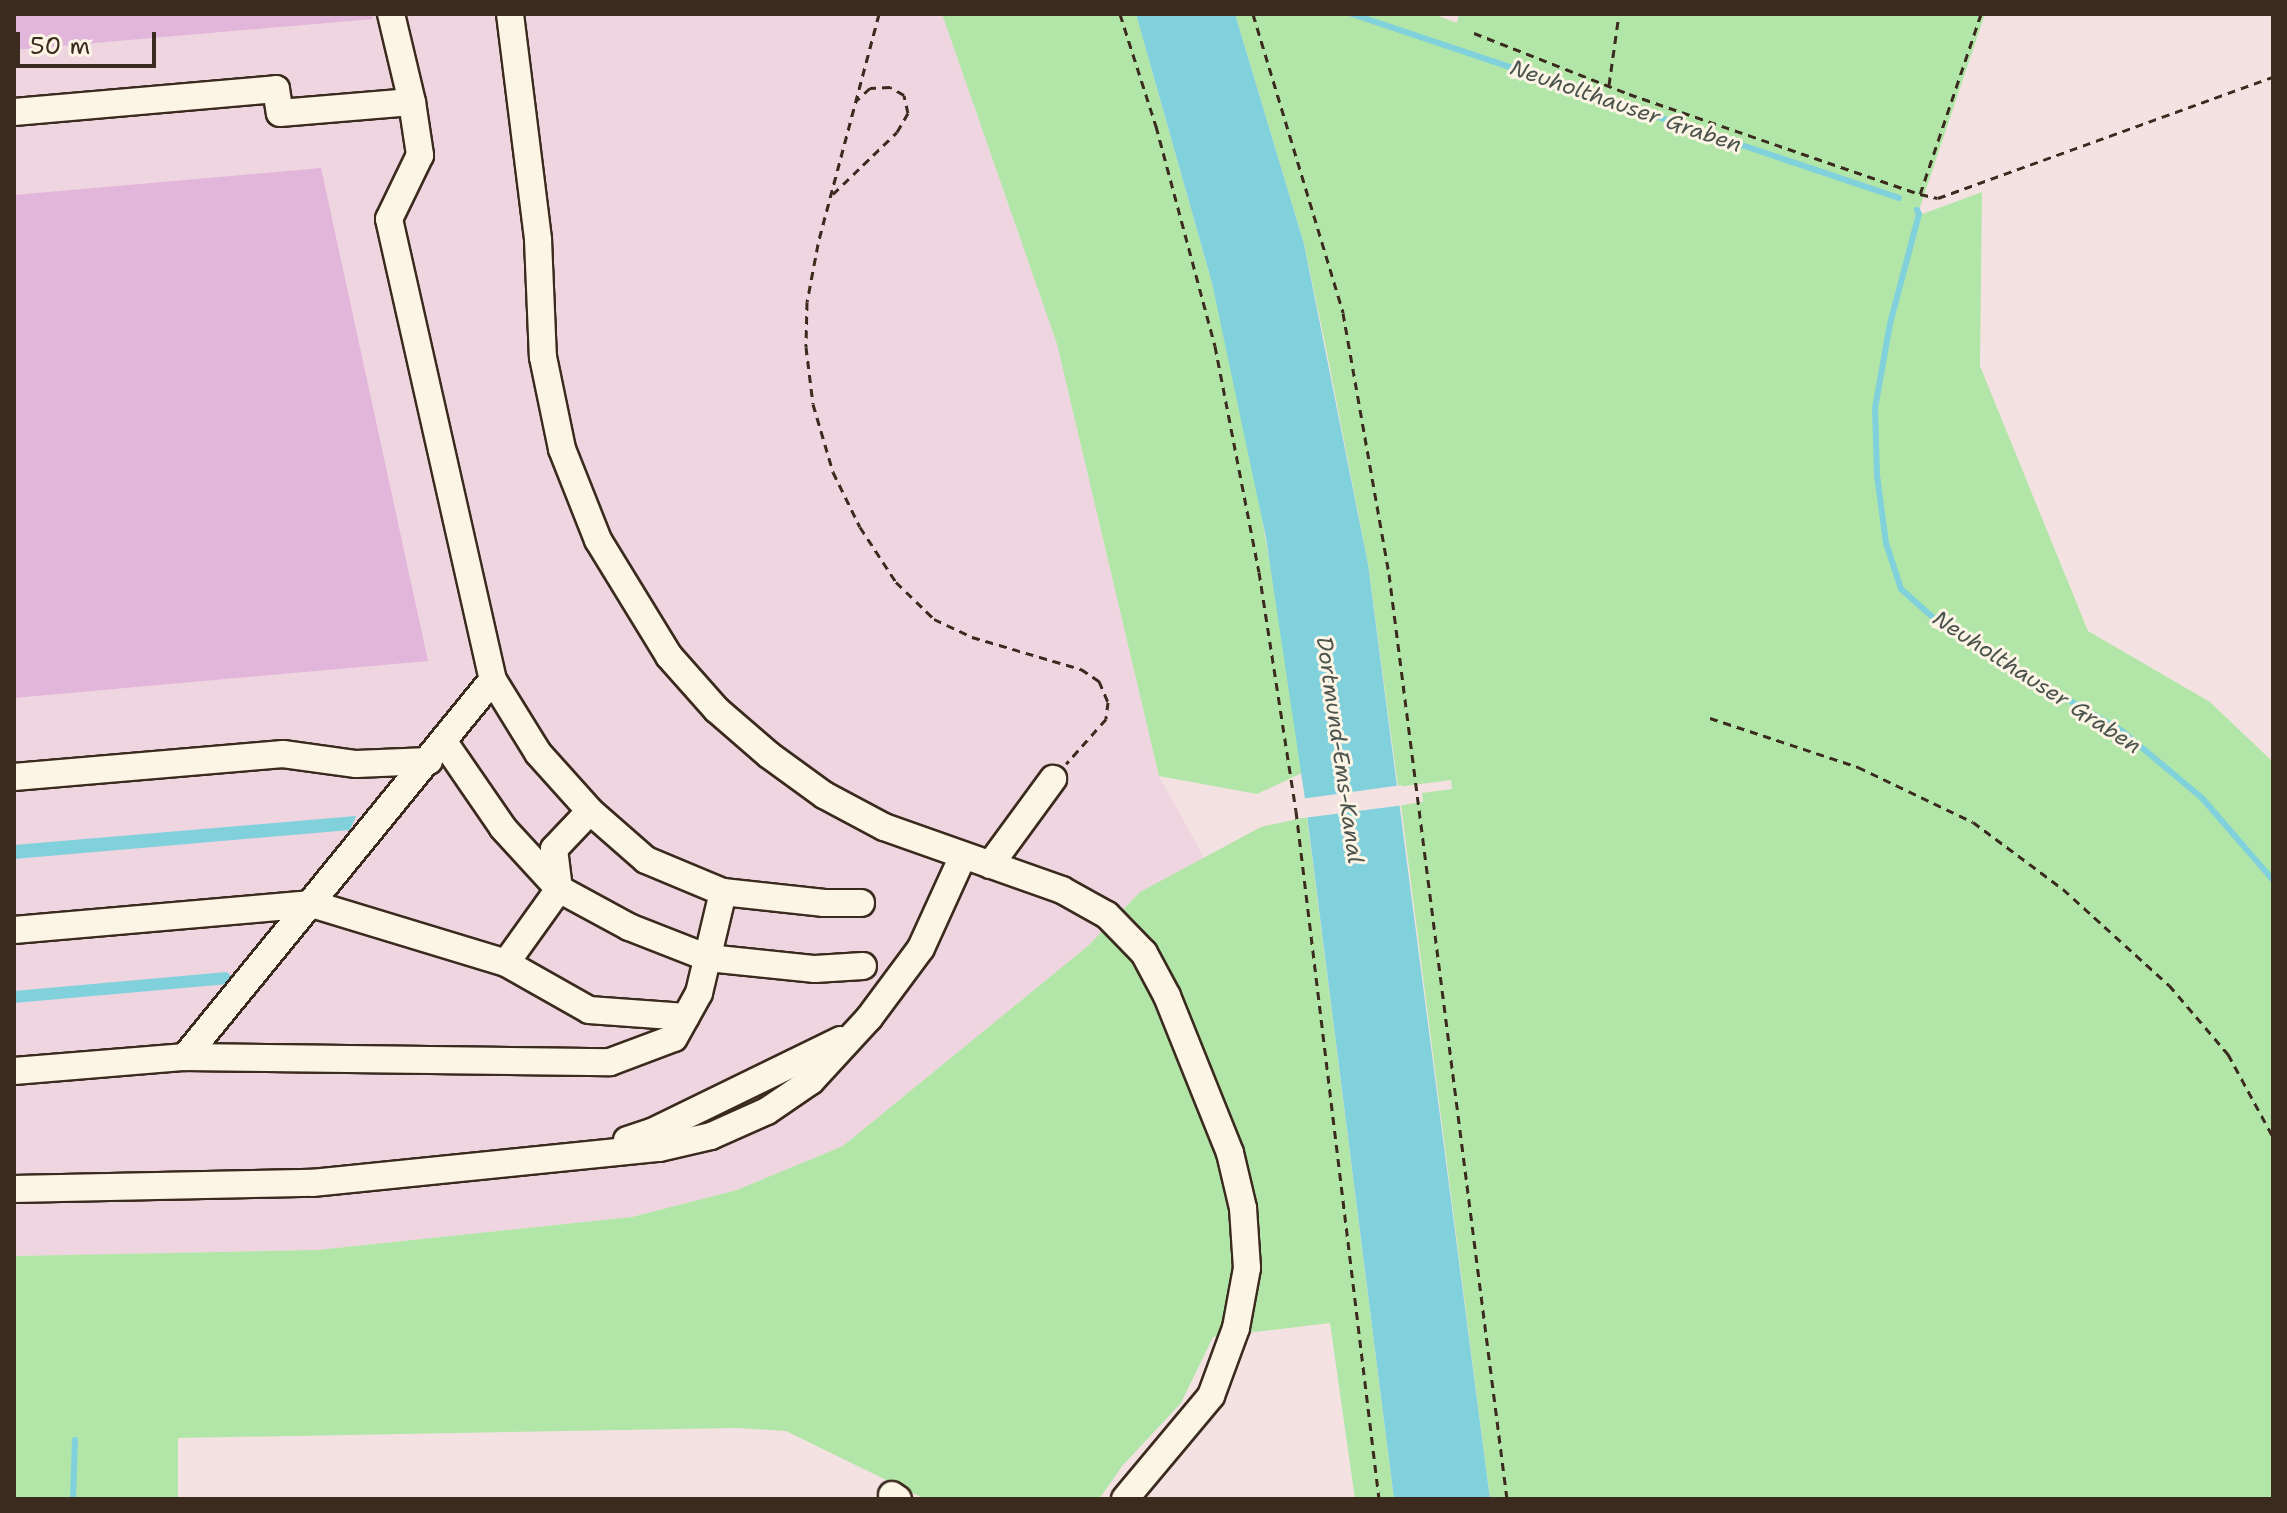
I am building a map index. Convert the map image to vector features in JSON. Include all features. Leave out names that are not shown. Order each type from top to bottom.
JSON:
[{"type":"lane","points":[[391,14],[412,102],[420,155],[389,219],[493,680],[538,753],[590,811],[646,860],[723,892],[824,903],[861,903]]},
{"type":"lane","points":[[510,14],[538,240],[543,357],[562,449],[598,540],[669,656],[717,710],[769,755],[824,795],[884,827],[1081,899],[1107,915],[1144,953],[1167,996],[1230,1153],[1243,1208],[1247,1268],[1236,1328],[1211,1396],[1125,1499]]},
{"type":"lane","points":[[14,112],[276,89],[280,113],[412,102]]},
{"type":"lane","points":[[185,1057],[493,680]]},
{"type":"lane","points":[[14,777],[283,754],[356,764],[436,752]]},
{"type":"lane","points":[[436,752],[559,889],[629,927],[708,958],[815,969],[863,966]]},
{"type":"lane","points":[[990,865],[1053,779]]},
{"type":"lane","points":[[506,963],[559,889],[554,849],[590,811]]},
{"type":"lane","points":[[14,1189],[312,1183],[560,1158],[652,1132],[838,1042],[869,1018],[921,948],[963,856]]},
{"type":"lane","points":[[14,1071],[185,1057],[610,1062],[674,1038],[699,993],[723,892]]},
{"type":"lane","points":[[14,930],[312,904],[506,963],[589,1010],[686,1017]]},
{"type":"path","points":[[879,14],[807,302],[806,347],[813,404],[833,472],[860,527],[896,582],[934,619],[972,637],[1081,669],[1099,681],[1108,702],[1106,719],[1053,779]]},
{"type":"path","points":[[1120,14],[1156,126],[1215,346],[1259,572],[1296,811],[1379,1499]]},
{"type":"path","points":[[1253,14],[1343,313],[1389,574],[1507,1499]]},
{"type":"path","points":[[1608,86],[1619,14]]},
{"type":"path","points":[[1920,194],[1981,14]]},
{"type":"path","points":[[1474,33],[1608,86],[1938,198],[2273,77]]},
{"type":"path","points":[[831,197],[897,132],[908,113],[904,95],[890,87],[870,88],[856,102]]},
{"type":"path","points":[[1710,718],[1858,767],[1973,822],[2063,889],[2169,985],[2228,1054],[2273,1137]]},
{"type":"shaded area","points":[[14,14],[942,14],[1057,344],[1159,776],[1205,859],[1140,892],[1089,945],[843,1146],[737,1190],[632,1217],[317,1250],[14,1256]]},
{"type":"green space","points":[[942,14],[1136,14],[1212,283],[1254,474],[1279,616],[1302,773],[1257,794],[1159,776],[1057,344]]},
{"type":"green space","points":[[1235,14],[1433,14],[1457,23],[1459,14],[1985,14],[1917,216],[1982,192],[1980,366],[2088,631],[2210,702],[2273,762],[2273,1499],[1490,1499],[1401,805],[1423,802],[1422,793],[1452,789],[1451,780],[1398,787],[1368,564],[1326,348],[1304,244]]},
{"type":"green space","points":[[1307,817],[1394,1499],[1355,1499],[1330,1323],[1213,1337],[1181,1403],[1123,1465],[1099,1499],[925,1499],[786,1431],[737,1428],[178,1438],[178,1499],[14,1499],[14,1256],[317,1250],[632,1217],[737,1190],[843,1146],[1089,945],[1140,892],[1261,827]]},
{"type":"water","name":"Dortmund-Ems-Kanal","points":[[1136,14],[1235,14],[1304,244],[1368,564],[1490,1499],[1394,1499],[1305,799],[1266,538],[1212,283]]},
{"type":"water","points":[[356,816],[350,830],[14,859],[14,845]]},
{"type":"water","points":[[227,972],[232,977],[228,984],[14,1003],[14,991]]},
{"type":"pier","points":[[1402,785],[1405,805],[1303,818],[1301,799]]},
{"type":"building","points":[[14,14],[372,14],[373,19],[14,50]]},
{"type":"building","points":[[321,168],[428,661],[14,698],[14,195]]},
{"type":"building","points":[[749,1092],[757,1108],[726,1120],[722,1113],[734,1107],[731,1102]]},
{"type":"waterway","name":"Neuholthauser Graben","points":[[1352,14],[1899,198]]},
{"type":"waterway","name":"Neuholthauser Graben","points":[[1917,210],[1919,214],[1890,324],[1875,408],[1877,475],[1886,543],[1901,589],[1945,628],[2122,731],[2202,798],[2273,880]]},
{"type":"waterway","points":[[73,1499],[75,1440]]}]
